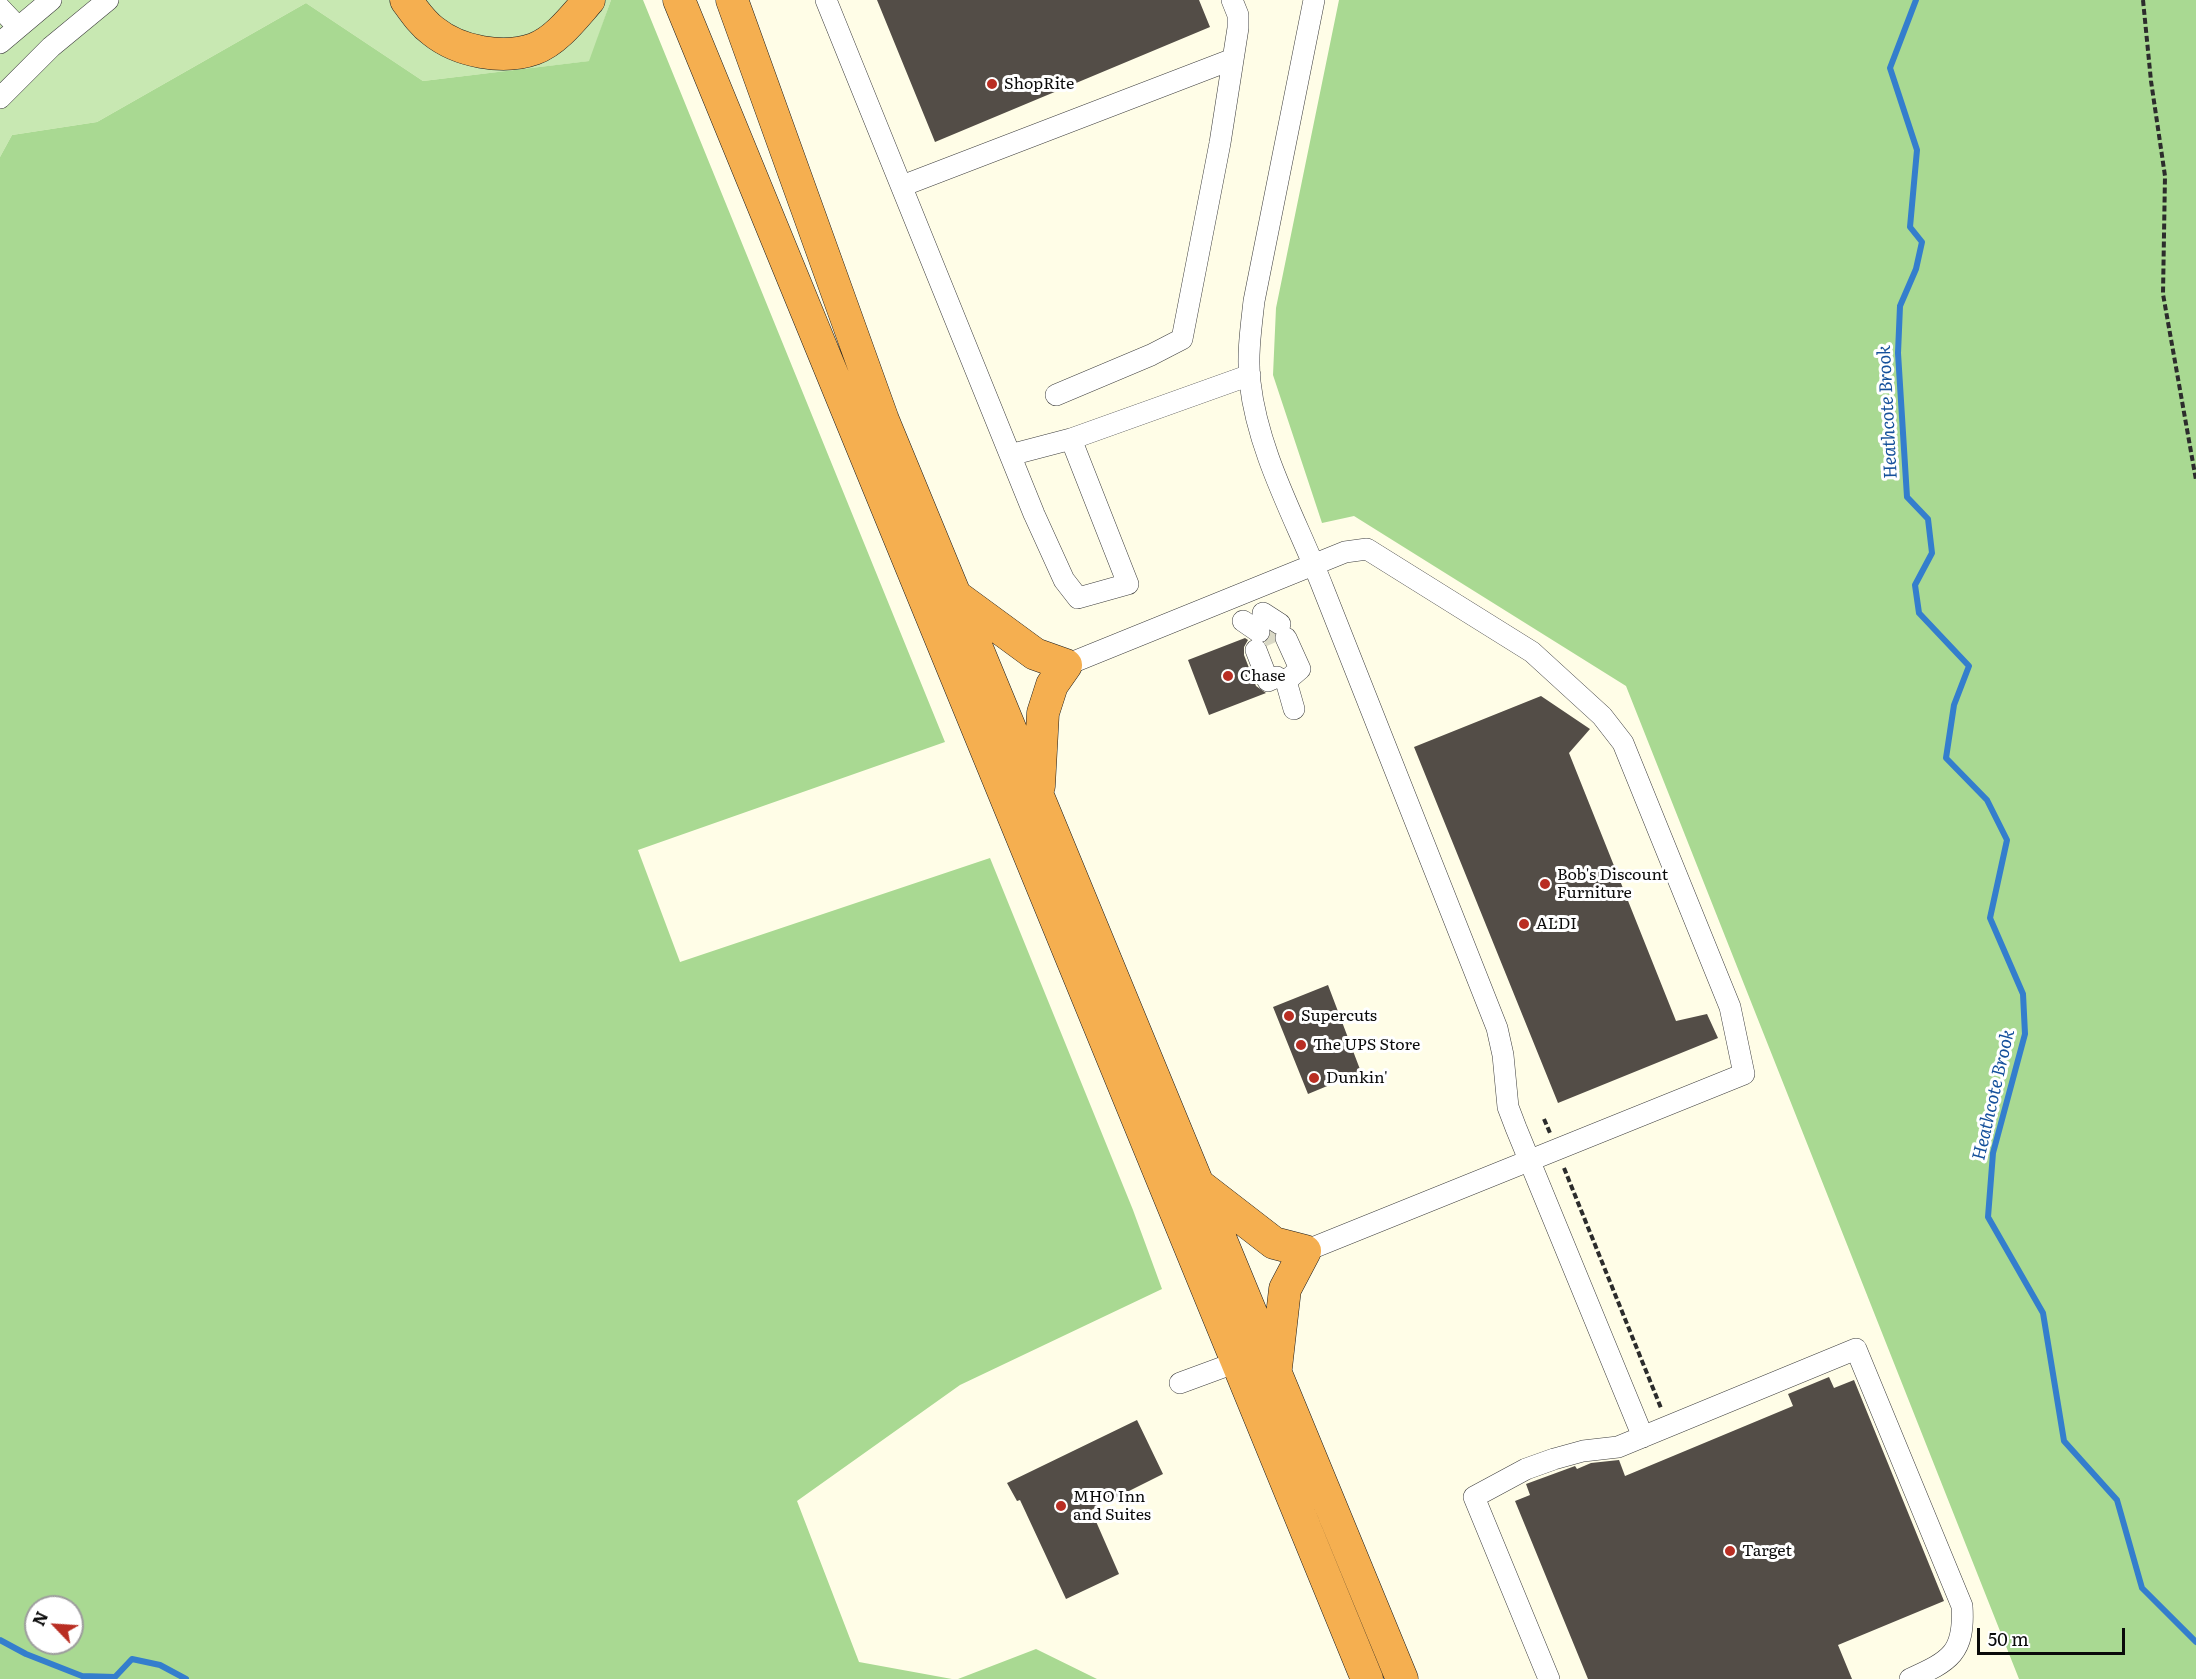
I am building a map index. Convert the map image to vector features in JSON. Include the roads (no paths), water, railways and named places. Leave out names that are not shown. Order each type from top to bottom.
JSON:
[{"type":"highway","points":[[406,0],[415,14],[434,32],[457,45],[482,52],[508,54],[536,48],[555,35],[589,0]]},
{"type":"highway","points":[[679,0],[1367,1679]]},
{"type":"highway","points":[[732,0],[883,420],[1402,1679]]},
{"type":"highway","points":[[956,596],[1035,654],[1066,664],[1052,685],[1042,713],[1038,796]]},
{"type":"highway","points":[[1198,1185],[1274,1243],[1305,1251],[1285,1289],[1276,1372]]},
{"type":"street","points":[[0,43],[51,0]]},
{"type":"street","points":[[0,98],[51,47],[108,0]]},
{"type":"street","points":[[825,0],[1034,514],[1064,580],[1078,598],[1128,584],[1071,439]]},
{"type":"street","points":[[1056,395],[1151,355],[1182,339],[1220,142],[1238,28],[1238,15],[1232,0]]},
{"type":"street","points":[[1314,0],[1254,301],[1249,341],[1250,375],[1259,424],[1269,459],[1314,565],[1497,1028],[1503,1055],[1508,1107],[1643,1437]]},
{"type":"street","points":[[0,8],[18,27]]},
{"type":"street","points":[[902,186],[1233,59]]},
{"type":"street","points":[[1010,455],[1071,439],[1250,375]]},
{"type":"street","points":[[1066,664],[1345,552],[1367,549],[1532,652],[1602,716],[1623,743],[1730,1007],[1744,1074],[1305,1251]]},
{"type":"street","points":[[1261,631],[1300,669],[1285,678],[1268,681],[1261,631]]},
{"type":"street","points":[[1285,678],[1294,709]]},
{"type":"street","points":[[1549,1679],[1474,1497],[1526,1469],[1583,1451],[1618,1447],[1856,1349],[1962,1606],[1963,1626],[1958,1647],[1942,1664],[1910,1679]]},
{"type":"street","points":[[1180,1383],[1237,1362]]},
{"type":"waterway","name":"Heathcote Brook","points":[[1916,0],[1890,68],[1917,150],[1910,227],[1922,242],[1916,269],[1900,306],[1898,353],[1907,497],[1928,519],[1932,553],[1915,585],[1919,613],[1969,666],[1954,705],[1946,758],[1987,800],[2007,840],[1990,918],[2023,994],[2025,1034],[1993,1153],[1988,1217],[2043,1313],[2064,1441],[2117,1500],[2142,1588],[2196,1642]]},
{"type":"waterway","points":[[0,1640],[26,1654],[82,1676],[115,1677],[132,1659],[160,1665],[186,1679]]},
{"type":"tunnel","points":[[1270,628],[1276,642]]},
{"type":"place","name":"ShopRite","points":[[992,84]]},
{"type":"place","name":"Chase","points":[[1228,676]]},
{"type":"place","name":"Bob's Discount Furniture","points":[[1545,884]]},
{"type":"place","name":"ALDI","points":[[1524,924]]},
{"type":"place","name":"Supercuts","points":[[1289,1016]]},
{"type":"place","name":"The UPS Store","points":[[1301,1045]]},
{"type":"place","name":"Dunkin'","points":[[1314,1078]]},
{"type":"place","name":"MHO Inn and Suites","points":[[1061,1506]]},
{"type":"place","name":"Target","points":[[1730,1551]]}]
